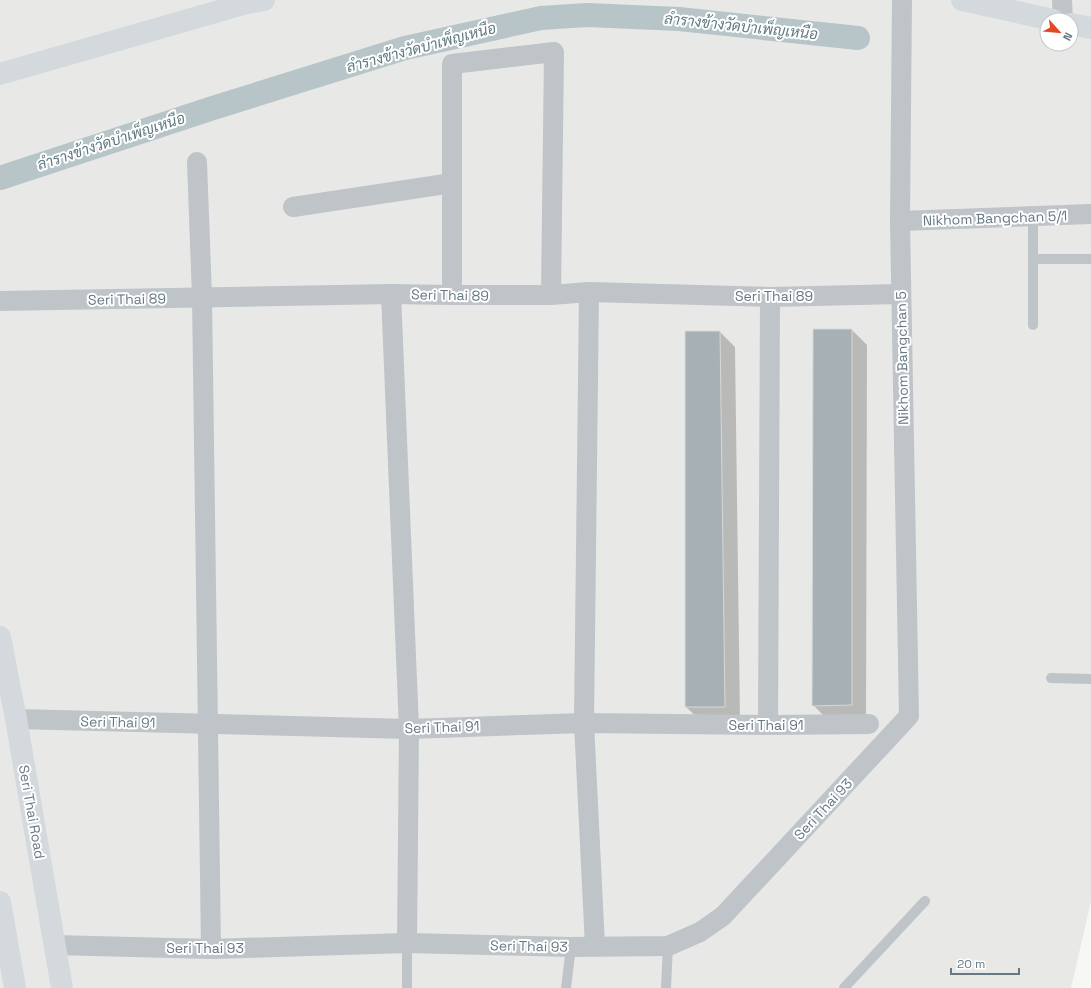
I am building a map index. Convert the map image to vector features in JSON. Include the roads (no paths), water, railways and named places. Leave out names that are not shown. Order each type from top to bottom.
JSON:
[{"type":"main road","points":[[0,74],[247,3],[264,0]]},
{"type":"main road","points":[[962,0],[1039,17]]},
{"type":"main road","points":[[1079,26],[1091,28]]},
{"type":"main road","name":"Seri Thai Road","points":[[0,637],[16,719],[62,988]]},
{"type":"main road","points":[[0,902],[4,939],[15,988]]},
{"type":"street","name":"Nikhom Bangchan 5","points":[[902,0],[900,222],[909,716]]},
{"type":"street","points":[[1062,0],[1063,12]]},
{"type":"street","points":[[452,295],[452,64],[554,52],[551,295]]},
{"type":"street","points":[[197,162],[202,298],[211,949]]},
{"type":"street","points":[[292,207],[452,183]]},
{"type":"street","name":"Nikhom Bangchan 5/1","points":[[900,222],[1091,214]]},
{"type":"street","points":[[589,292],[584,723],[596,946]]},
{"type":"street","name":"Seri Thai 89","points":[[0,301],[391,294],[551,295],[589,292],[770,297],[901,294]]},
{"type":"street","points":[[391,294],[409,729],[408,943]]},
{"type":"street","points":[[768,725],[770,297]]},
{"type":"street","name":"Seri Thai 93","points":[[54,945],[211,949],[408,943],[571,947],[668,946],[700,932],[723,916],[909,716]]},
{"type":"street","name":"Seri Thai 91","points":[[16,719],[409,729],[584,723],[768,725],[869,724]]},
{"type":"lane","points":[[1033,216],[1033,325]]},
{"type":"lane","points":[[1033,259],[1091,258]]},
{"type":"lane","points":[[1051,678],[1091,679]]},
{"type":"lane","points":[[844,988],[925,901]]},
{"type":"lane","points":[[407,988],[408,943]]},
{"type":"lane","points":[[666,988],[668,946]]},
{"type":"lane","points":[[566,988],[571,947]]},
{"type":"waterway","name":"ลำรางข้างวัดบำเพ็ญเหนือ","points":[[0,178],[213,108],[405,48],[541,18],[587,15],[679,19],[858,38]]}]
